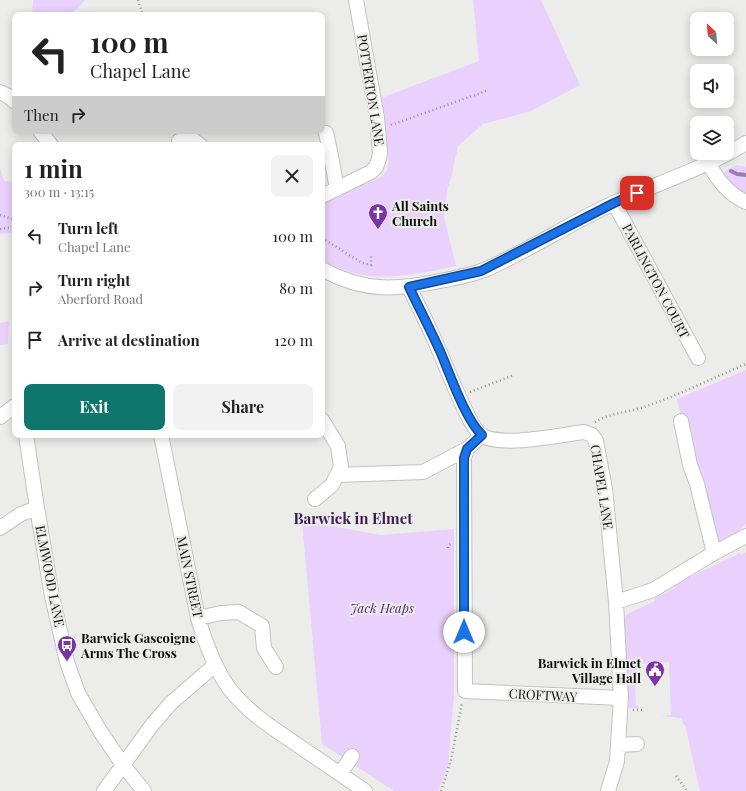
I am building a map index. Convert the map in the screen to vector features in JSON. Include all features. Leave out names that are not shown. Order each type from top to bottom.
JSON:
[{"type":"street","name":"POTTERTON LANE","points":[[325,195],[371,172],[376,166],[380,152],[377,118],[356,0]]},
{"type":"street","points":[[0,92],[12,99]]},
{"type":"street","points":[[326,133],[326,152],[337,189]]},
{"type":"street","points":[[42,134],[49,142]]},
{"type":"street","points":[[179,141],[193,140],[196,142]]},
{"type":"street","points":[[325,271],[348,282],[369,287],[409,287],[443,281],[481,271],[614,203],[708,163],[746,142]]},
{"type":"street","points":[[708,163],[717,179],[730,193],[746,202]]},
{"type":"street","name":"PARLINGTON COURT","points":[[614,203],[698,358]]},
{"type":"street","points":[[337,475],[423,472],[467,449],[482,435],[475,429],[409,287]]},
{"type":"street","points":[[0,417],[12,408]]},
{"type":"street","points":[[681,422],[690,465],[697,484],[714,553]]},
{"type":"street","points":[[315,499],[332,485],[341,467],[338,446],[325,425]]},
{"type":"street","name":"CHAPEL LANE","points":[[482,435],[496,440],[513,441],[584,432],[592,435],[596,442],[604,489],[616,602],[621,698],[617,761],[608,791]]},
{"type":"street","name":"ELMWOOD LANE","points":[[26,438],[52,596],[67,662],[78,693],[100,731],[123,765],[144,791]]},
{"type":"street","name":"MAIN STREET","points":[[162,438],[198,618],[215,665],[228,687],[242,704],[280,733],[365,791]]},
{"type":"street","points":[[465,691],[464,458],[467,449]]},
{"type":"street","points":[[0,528],[21,514],[37,508]]},
{"type":"street","points":[[616,602],[653,590],[714,553],[746,536]]},
{"type":"street","points":[[198,618],[221,613],[239,612],[262,626],[264,648],[276,667]]},
{"type":"street","points":[[104,791],[171,703],[215,665]]},
{"type":"street","name":"CROFTWAY","points":[[465,691],[621,698]]},
{"type":"street","points":[[618,745],[637,744]]},
{"type":"street","points":[[340,774],[352,756]]},
{"type":"path","points":[[138,0],[142,12]]},
{"type":"path","points":[[378,130],[488,90]]},
{"type":"path","points":[[0,215],[12,219]]},
{"type":"path","points":[[0,229],[12,227]]},
{"type":"path","points":[[325,240],[362,263],[370,265],[371,256]]},
{"type":"path","points":[[584,432],[596,421],[636,410],[673,397],[746,364]]},
{"type":"path","points":[[459,396],[514,375]]},
{"type":"path","points":[[441,791],[451,760],[465,691]]},
{"type":"path","points":[[676,776],[687,791]]},
{"type":"green space","points":[[33,0],[85,0],[72,12],[32,12]]},
{"type":"green space","points":[[473,0],[541,0],[580,85],[531,111],[483,124],[458,146],[447,190],[444,218],[456,266],[427,272],[382,277],[353,273],[325,261],[325,203],[381,177],[387,170],[389,161],[381,98],[479,61]]},
{"type":"green space","points":[[736,165],[746,167],[746,197],[720,174]]},
{"type":"green space","points":[[0,168],[4,181],[12,182],[12,233],[0,234]]},
{"type":"green space","points":[[9,321],[8,344],[0,345],[0,323]]},
{"type":"green space","points":[[746,370],[746,524],[740,529],[739,532],[715,547],[697,484],[677,399]]},
{"type":"green space","name":"Jack Heaps","points":[[302,521],[381,535],[454,529],[454,694],[448,766],[438,791],[394,791],[322,744]]},
{"type":"green space","points":[[746,552],[746,791],[700,791],[685,725],[683,724],[682,718],[661,716],[671,715],[669,662],[637,664],[637,675],[635,676],[636,705],[638,705],[638,708],[626,708],[625,616],[655,601],[655,598],[675,588],[674,585],[740,553],[741,555]]},
{"type":"waterway","points":[[731,171],[737,174],[746,175]]},
{"type":"place","name":"All Saints Church","points":[[378,230]]},
{"type":"place","name":"Barwick Gascoigne Arms The Cross","points":[[67,662]]},
{"type":"place","name":"Barwick in Elmet Village Hall","points":[[655,687]]},
{"type":"district","name":"Barwick in Elmet","points":[[353,519]]},
{"type":"route","points":[[464,632],[464,458],[467,449],[482,435],[475,429],[409,287],[450,279],[491,267],[578,221],[637,193]]}]
